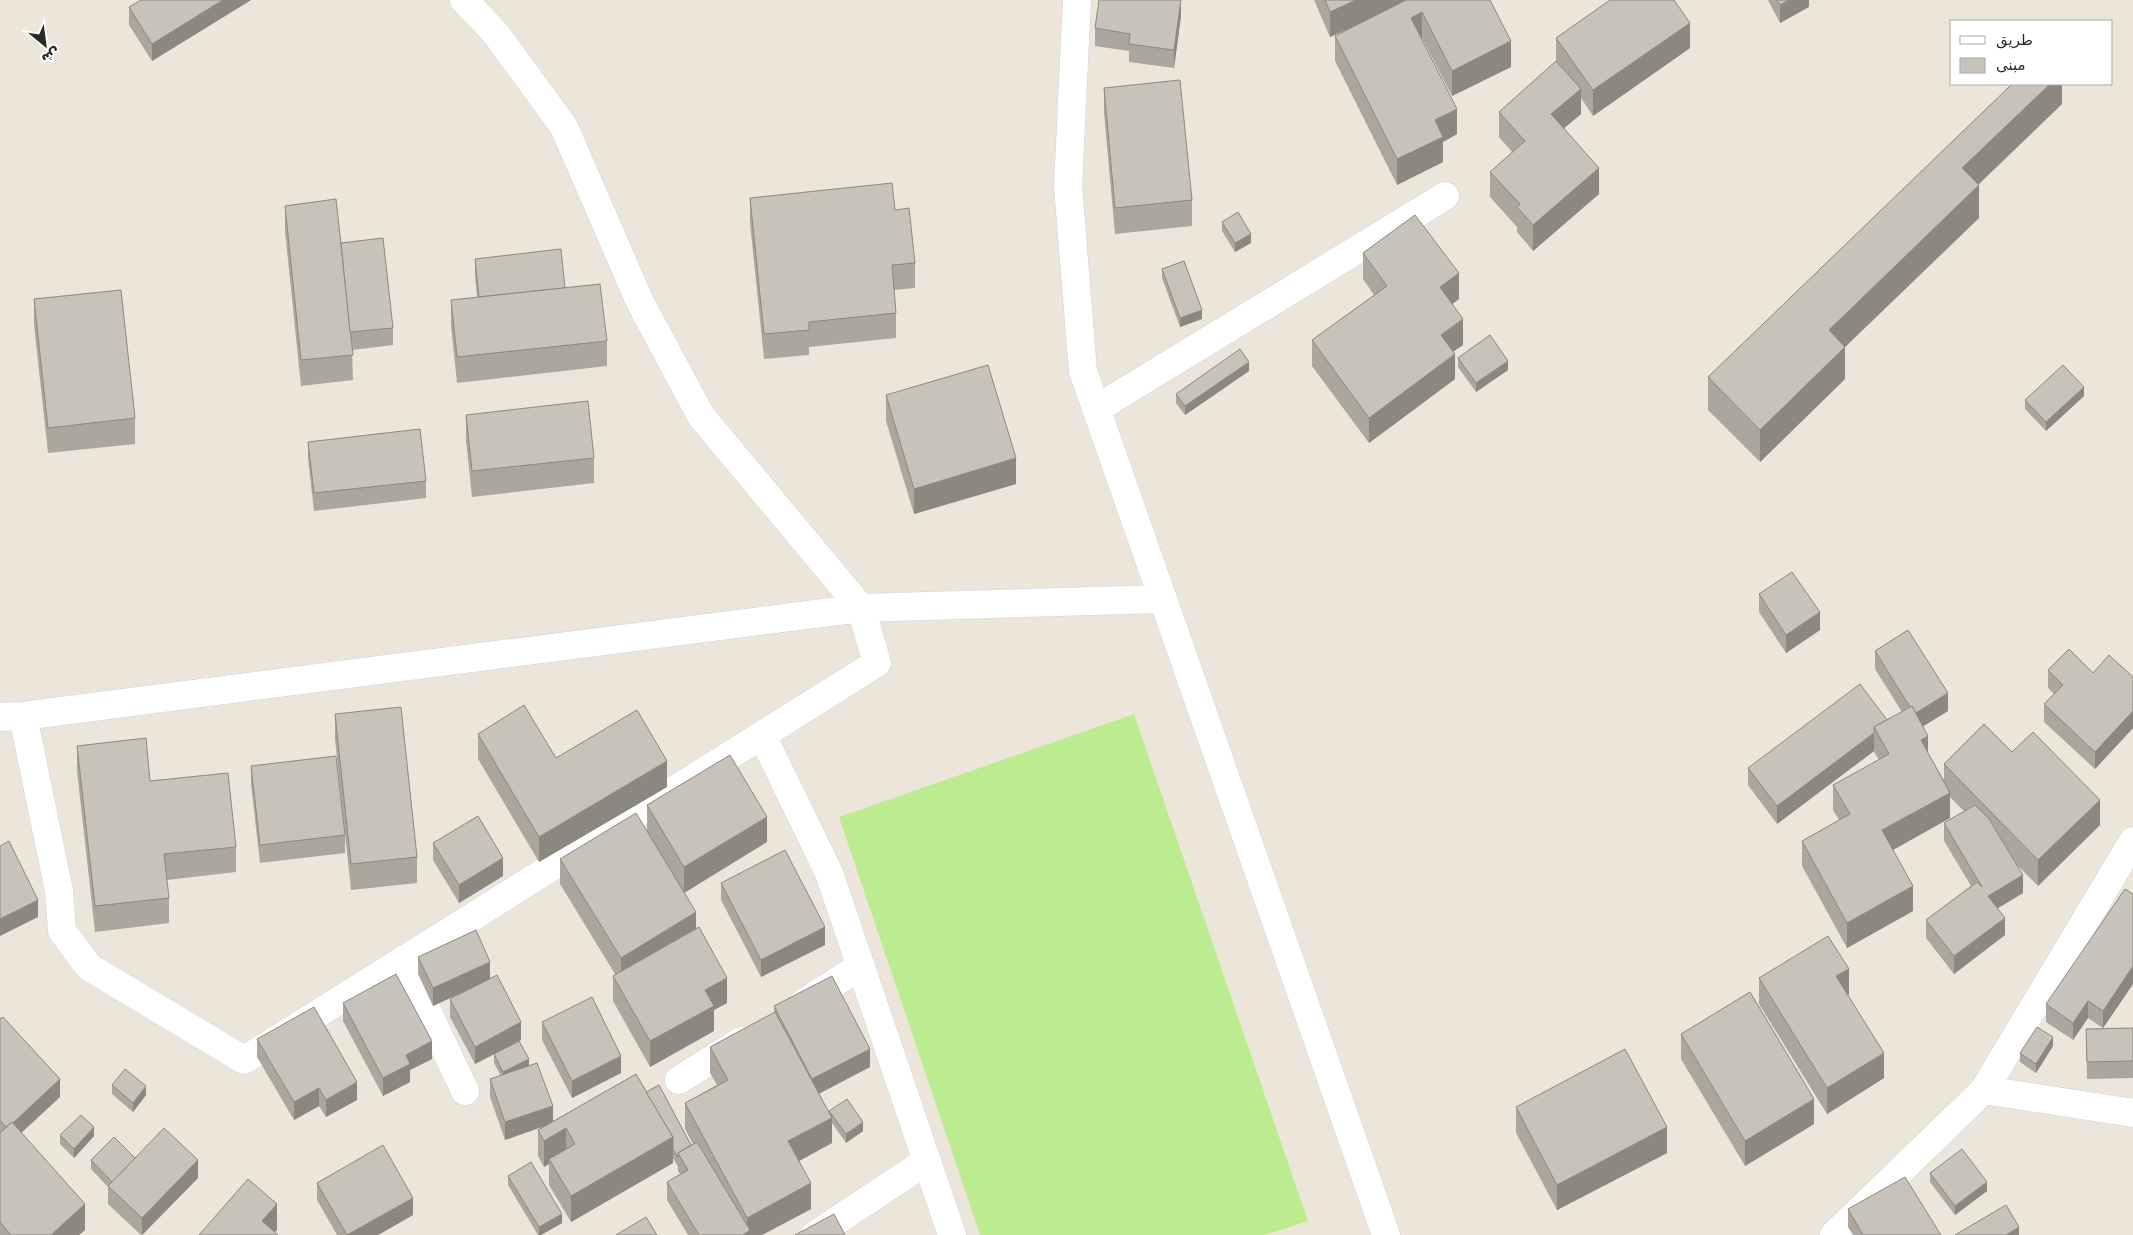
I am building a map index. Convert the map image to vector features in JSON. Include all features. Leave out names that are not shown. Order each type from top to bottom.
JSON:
[{"type":"street","points":[[464,0],[497,35],[564,127],[640,302],[701,416],[861,608],[877,663],[244,1060],[89,966],[62,931],[59,891],[11,716],[861,608],[1162,599]]},
{"type":"street","points":[[1077,0],[1068,186],[1083,371],[1386,1235]]},
{"type":"street","points":[[1096,410],[1446,196]]},
{"type":"street","points":[[762,735],[829,873],[952,1235]]},
{"type":"street","points":[[1834,1235],[1984,1090],[2133,841]]},
{"type":"street","points":[[404,960],[465,1092]]},
{"type":"street","points":[[679,1080],[861,966]]},
{"type":"street","points":[[1984,1090],[2133,1113]]},
{"type":"street","points":[[815,1235],[927,1162]]},
{"type":"green space","points":[[1134,714],[1308,1221],[1265,1235],[980,1235],[839,817]]},
{"type":"building","points":[[141,0],[223,0],[152,44],[129,7]]},
{"type":"building","points":[[1099,0],[1181,0],[1174,50],[1129,44],[1130,34],[1095,28]]},
{"type":"building","points":[[1325,0],[1356,0],[1330,12]]},
{"type":"building","points":[[1406,0],[1490,0],[1511,41],[1452,71],[1422,12],[1411,18],[1457,109],[1435,120],[1443,137],[1397,159],[1335,36]]},
{"type":"building","points":[[1610,0],[1674,0],[1690,23],[1593,90],[1556,38]]},
{"type":"building","points":[[1777,0],[1789,0],[1780,5]]},
{"type":"building","points":[[1556,61],[1581,89],[1551,114],[1599,168],[1533,225],[1517,207],[1520,204],[1490,172],[1525,141],[1499,112]]},
{"type":"building","points":[[1180,80],[1192,200],[1115,208],[1104,88]]},
{"type":"building","points":[[2011,85],[2049,85],[1962,168],[1979,185],[1829,330],[1845,347],[1760,430],[1708,377]]},
{"type":"building","points":[[892,183],[895,210],[909,208],[915,263],[892,265],[896,313],[809,322],[809,330],[764,334],[750,198]]},
{"type":"building","points":[[336,199],[353,355],[301,360],[285,206]]},
{"type":"building","points":[[1238,212],[1251,234],[1235,243],[1222,222]]},
{"type":"building","points":[[1415,215],[1459,273],[1440,287],[1463,319],[1441,335],[1455,354],[1369,418],[1312,340],[1387,286],[1363,253]]},
{"type":"building","points":[[383,238],[393,328],[350,332],[341,243]]},
{"type":"building","points":[[561,249],[565,288],[479,297],[475,259]]},
{"type":"building","points":[[1184,261],[1202,310],[1180,318],[1162,269]]},
{"type":"building","points":[[600,284],[607,341],[457,357],[451,300]]},
{"type":"building","points":[[121,290],[135,418],[48,428],[34,299]]},
{"type":"building","points":[[1490,335],[1508,361],[1476,383],[1458,358]]},
{"type":"building","points":[[1240,349],[1249,362],[1185,406],[1176,394]]},
{"type":"building","points":[[988,365],[1016,458],[914,489],[886,395]]},
{"type":"building","points":[[2063,365],[2084,387],[2046,422],[2025,400]]},
{"type":"building","points":[[588,401],[594,458],[472,471],[466,415]]},
{"type":"building","points":[[420,429],[426,481],[314,493],[308,442]]},
{"type":"building","points":[[1792,572],[1820,612],[1786,635],[1759,594]]},
{"type":"building","points":[[1908,630],[1948,693],[1916,713],[1912,706],[1910,707],[1875,651]]},
{"type":"building","points":[[2069,649],[2093,673],[2109,655],[2133,677],[2133,711],[2095,752],[2044,704],[2063,685],[2048,670]]},
{"type":"building","points":[[1860,684],[1887,720],[1874,727],[1874,733],[1777,806],[1748,768]]},
{"type":"building","points":[[524,705],[556,758],[637,710],[667,761],[539,837],[478,734]]},
{"type":"building","points":[[1912,706],[1928,736],[1921,740],[1950,793],[1882,830],[1913,886],[1847,923],[1802,841],[1850,814],[1833,785],[1889,754],[1874,727]]},
{"type":"building","points":[[401,707],[417,857],[351,864],[335,714]]},
{"type":"building","points":[[1984,724],[2012,752],[2033,732],[2100,800],[2038,860],[1944,764]]},
{"type":"building","points":[[146,738],[150,781],[228,773],[236,847],[164,854],[169,898],[95,906],[77,746]]},
{"type":"building","points":[[730,755],[767,817],[684,867],[647,805]]},
{"type":"building","points":[[336,756],[345,835],[260,845],[251,766]]},
{"type":"building","points":[[1975,805],[1989,819],[2023,875],[1988,896],[2005,918],[1954,956],[1926,920],[1977,882],[1982,887],[1944,823]]},
{"type":"building","points":[[636,813],[696,912],[621,958],[560,859]]},
{"type":"building","points":[[478,816],[503,858],[459,885],[433,843]]},
{"type":"building","points":[[9,841],[38,900],[0,919],[0,846]]},
{"type":"building","points":[[785,850],[825,927],[761,960],[721,883]]},
{"type":"building","points":[[2125,889],[2133,894],[2133,966],[2103,1011],[2088,1001],[2073,1023],[2046,1004]]},
{"type":"building","points":[[699,927],[727,978],[705,990],[714,1006],[650,1041],[613,976]]},
{"type":"building","points":[[476,930],[490,962],[433,988],[418,957]]},
{"type":"building","points":[[1828,936],[1849,969],[1836,976],[1884,1053],[1827,1088],[1759,978]]},
{"type":"building","points":[[396,974],[432,1041],[406,1055],[410,1064],[383,1078],[343,1003]]},
{"type":"building","points":[[497,975],[521,1022],[475,1047],[450,999]]},
{"type":"building","points":[[832,976],[870,1049],[812,1079],[774,1006]]},
{"type":"building","points":[[1750,992],[1814,1099],[1745,1141],[1681,1034]]},
{"type":"building","points":[[592,997],[621,1056],[572,1081],[542,1022]]},
{"type":"building","points":[[314,1007],[357,1082],[326,1100],[319,1088],[294,1102],[257,1039]]},
{"type":"building","points":[[775,1012],[832,1118],[788,1141],[811,1183],[747,1218],[685,1103],[728,1080],[710,1047]]},
{"type":"building","points":[[3,1017],[60,1079],[13,1123],[6,1127],[0,1120],[0,1019]]},
{"type":"building","points":[[2037,1027],[2053,1037],[2036,1064],[2020,1053]]},
{"type":"building","points":[[2133,1028],[2133,1061],[2087,1062],[2086,1029]]},
{"type":"building","points":[[519,1041],[529,1059],[503,1072],[494,1054]]},
{"type":"building","points":[[1625,1049],[1667,1127],[1557,1185],[1516,1107]]},
{"type":"building","points":[[537,1063],[553,1106],[505,1122],[490,1079]]},
{"type":"building","points":[[125,1069],[146,1086],[133,1103],[112,1085]]},
{"type":"building","points":[[636,1074],[673,1137],[571,1196],[549,1159],[575,1144],[566,1128],[544,1141],[538,1130]]},
{"type":"building","points":[[659,1085],[691,1145],[678,1153],[678,1158],[673,1149],[673,1137],[646,1092]]},
{"type":"building","points":[[847,1099],[863,1122],[846,1134],[829,1111]]},
{"type":"building","points":[[81,1115],[94,1127],[74,1149],[60,1135]]},
{"type":"building","points":[[12,1122],[85,1204],[51,1235],[11,1235],[0,1222],[0,1133]]},
{"type":"building","points":[[164,1128],[198,1160],[142,1218],[108,1186]]},
{"type":"building","points":[[114,1137],[135,1158],[112,1182],[91,1160]]},
{"type":"building","points":[[697,1142],[750,1230],[743,1235],[699,1235],[667,1182],[688,1170],[678,1153]]},
{"type":"building","points":[[383,1145],[413,1198],[347,1235],[317,1183]]},
{"type":"building","points":[[1962,1149],[1987,1182],[1955,1206],[1930,1173]]},
{"type":"building","points":[[531,1162],[562,1214],[539,1227],[508,1176]]},
{"type":"building","points":[[1905,1177],[1941,1235],[1863,1235],[1848,1209]]},
{"type":"building","points":[[248,1179],[277,1204],[262,1221],[278,1235],[199,1235]]},
{"type":"building","points":[[2006,1205],[2019,1227],[2006,1235],[1955,1235]]},
{"type":"building","points":[[834,1214],[845,1235],[795,1235]]},
{"type":"building","points":[[646,1217],[657,1235],[616,1235]]}]
